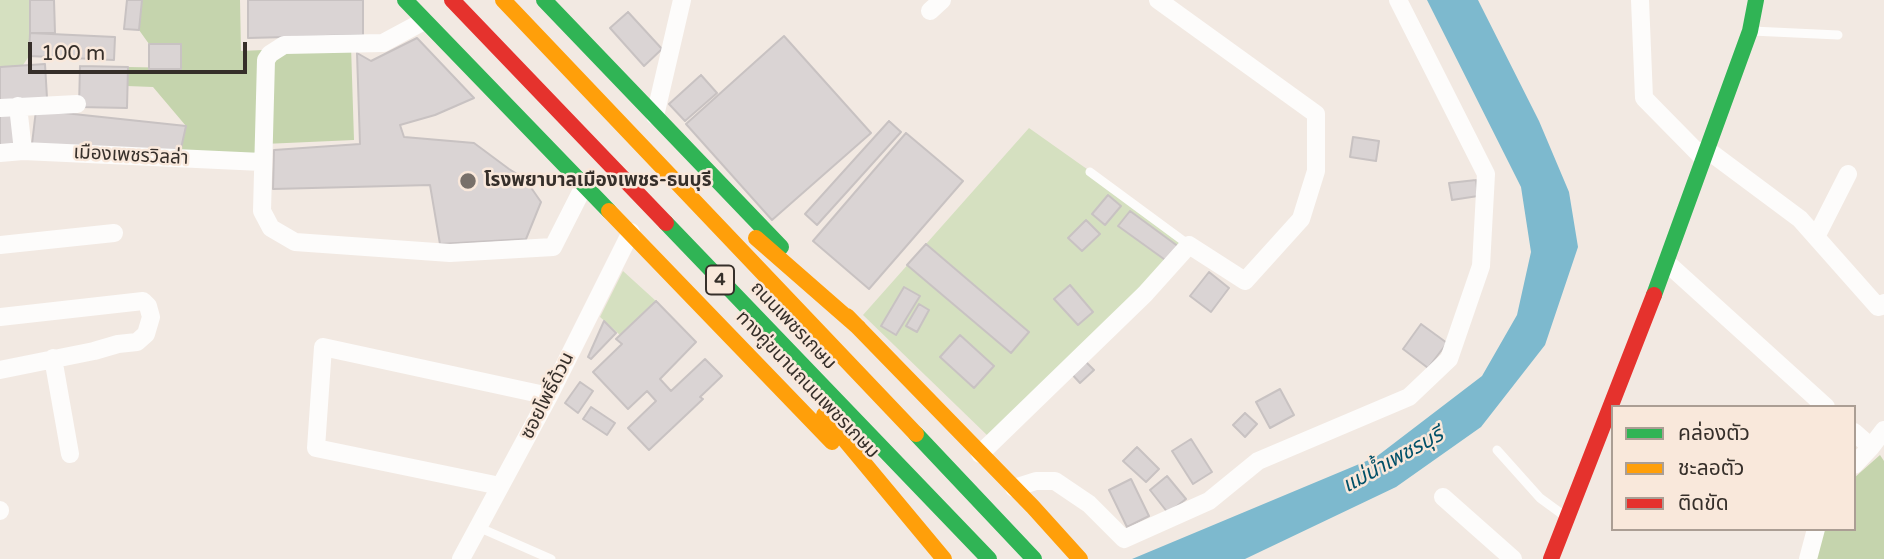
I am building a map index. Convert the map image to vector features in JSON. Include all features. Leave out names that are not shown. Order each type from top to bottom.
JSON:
[{"type":"main road","name":"ทางคู่ขนานถนนเพชรเกษม","points":[[405,0],[944,559]]},
{"type":"main road","name":"ถนนเพชรเกษม","points":[[452,0],[989,559]]},
{"type":"main road","name":"ถนนเพชรเกษม","points":[[503,0],[1034,559]]},
{"type":"main road","points":[[544,0],[1080,559]]},
{"type":"main road","points":[[1611,405],[1667,263],[1750,31],[1756,0]]},
{"type":"main road","points":[[610,111],[859,328]]},
{"type":"main road","points":[[645,201],[944,559]]},
{"type":"main road","points":[[1551,559],[1611,406]]},
{"type":"street","points":[[655,116],[682,0]]},
{"type":"street","points":[[980,454],[1145,293],[1189,245],[1245,281],[1301,219],[1316,171],[1316,114],[1158,0]]},
{"type":"street","points":[[1014,488],[1036,481],[1055,481],[1089,504],[1124,539],[1209,501],[1258,461],[1409,397],[1449,359],[1481,266],[1486,174],[1398,0]]},
{"type":"street","points":[[1640,0],[1644,98],[1705,153],[1771,195],[1800,219],[1878,307],[1884,303]]},
{"type":"street","points":[[424,20],[383,43],[284,44],[275,48],[266,60],[262,211],[271,229],[295,242],[450,253],[553,247],[585,184]]},
{"type":"street","points":[[0,108],[77,104]]},
{"type":"street","points":[[18,106],[23,151]]},
{"type":"street","name":"เมืองเพชรวิลล่า","points":[[0,153],[23,151],[262,162]]},
{"type":"street","points":[[1816,237],[1848,174]]},
{"type":"street","name":"ซอยโพธิ์ด้วน","points":[[461,559],[549,396],[631,232]]},
{"type":"street","points":[[0,245],[114,233]]},
{"type":"street","points":[[1667,263],[1824,405]]},
{"type":"street","points":[[0,317],[143,301],[148,306],[150,317],[146,334],[137,342],[0,370]]},
{"type":"street","points":[[500,486],[316,448],[323,347],[549,396]]},
{"type":"street","points":[[53,358],[70,454]]},
{"type":"street","points":[[1856,464],[1884,430]]},
{"type":"street","points":[[1856,434],[1871,447]]},
{"type":"street","points":[[1443,497],[1513,559]]},
{"type":"street","points":[[1808,559],[1815,531]]},
{"type":"lane","points":[[1750,31],[1838,35]]},
{"type":"lane","points":[[1090,172],[1189,245]]},
{"type":"lane","points":[[1497,450],[1540,498],[1567,518]]},
{"type":"lane","points":[[478,527],[551,559]]},
{"type":"green space","points":[[0,0],[30,0],[29,56],[23,65],[0,67]]},
{"type":"green space","points":[[142,0],[240,0],[241,51],[351,46],[354,140],[264,144],[265,165],[180,153],[186,126],[153,87],[127,86],[128,67],[181,68],[181,45],[149,44],[139,30]]},
{"type":"green space","points":[[1029,128],[1197,247],[989,437],[863,315]]},
{"type":"green space","points":[[623,271],[656,301],[620,335],[600,317]]},
{"type":"green space","points":[[1880,455],[1884,461],[1884,559],[1813,559],[1821,531],[1856,531],[1856,476]]},
{"type":"water","name":"แม่น้ำเพชรบุรี","points":[[1427,0],[1478,0],[1539,121],[1569,192],[1578,247],[1545,345],[1481,427],[1396,487],[1245,559],[1132,559],[1376,457],[1482,376],[1517,315],[1531,252],[1521,187]]},
{"type":"building","points":[[30,0],[54,0],[55,33],[30,33]]},
{"type":"building","points":[[127,0],[142,0],[139,30],[124,29]]},
{"type":"building","points":[[248,0],[363,0],[363,35],[248,38]]},
{"type":"building","points":[[628,12],[662,49],[644,66],[610,28]]},
{"type":"building","points":[[30,33],[115,37],[114,60],[29,56]]},
{"type":"building","points":[[784,36],[871,133],[772,220],[686,124]]},
{"type":"building","points":[[417,38],[474,98],[435,115],[400,125],[404,137],[474,143],[525,179],[541,202],[526,239],[440,244],[430,185],[273,189],[274,150],[360,144],[357,53],[371,61]]},
{"type":"building","points":[[149,44],[181,44],[181,69],[149,69]]},
{"type":"building","points":[[45,64],[47,98],[0,102],[0,67]]},
{"type":"building","points":[[80,66],[128,67],[127,108],[79,107]]},
{"type":"building","points":[[701,75],[717,93],[685,121],[669,104]]},
{"type":"building","points":[[36,110],[186,126],[180,153],[32,144]]},
{"type":"building","points":[[12,113],[15,146],[0,147],[0,114]]},
{"type":"building","points":[[889,121],[901,132],[817,225],[805,214]]},
{"type":"building","points":[[906,133],[963,181],[869,289],[813,241]]},
{"type":"building","points":[[1353,137],[1379,141],[1376,161],[1350,157]]},
{"type":"building","points":[[1476,180],[1478,196],[1452,200],[1449,183]]},
{"type":"building","points":[[1108,195],[1121,206],[1105,225],[1092,214]]},
{"type":"building","points":[[1130,211],[1179,247],[1168,262],[1118,226]]},
{"type":"building","points":[[1086,220],[1100,234],[1082,251],[1068,238]]},
{"type":"building","points":[[926,244],[1029,332],[1011,353],[907,265]]},
{"type":"building","points":[[1209,272],[1229,288],[1211,312],[1190,296]]},
{"type":"building","points":[[1070,285],[1093,312],[1078,325],[1054,299]]},
{"type":"building","points":[[904,287],[920,296],[896,335],[881,326]]},
{"type":"building","points":[[656,301],[696,342],[660,379],[671,391],[705,359],[722,376],[700,397],[703,399],[649,450],[628,428],[656,401],[647,391],[628,409],[593,372],[622,344],[616,339]]},
{"type":"building","points":[[919,304],[929,310],[917,332],[906,326]]},
{"type":"building","points":[[604,321],[616,333],[591,359],[588,357]]},
{"type":"building","points":[[1421,324],[1447,343],[1428,368],[1403,349]]},
{"type":"building","points":[[960,335],[994,366],[974,388],[940,357]]},
{"type":"building","points":[[1083,359],[1094,370],[1080,383],[1069,371]]},
{"type":"building","points":[[580,382],[593,391],[578,413],[565,403]]},
{"type":"building","points":[[1280,389],[1294,415],[1270,428],[1256,402]]},
{"type":"building","points":[[591,407],[615,423],[607,435],[583,419]]},
{"type":"building","points":[[1245,413],[1257,424],[1245,437],[1233,425]]},
{"type":"building","points":[[1191,439],[1212,472],[1193,484],[1172,451]]},
{"type":"building","points":[[1137,447],[1159,469],[1146,482],[1123,461]]},
{"type":"building","points":[[1167,476],[1186,499],[1168,513],[1150,490]]},
{"type":"building","points":[[1131,479],[1149,516],[1127,527],[1109,490]]},
{"type":"traffic: fast","points":[[405,0],[609,211]]},
{"type":"traffic: fast","points":[[544,0],[781,247]]},
{"type":"traffic: fast","points":[[1654,295],[1750,31],[1756,0]]},
{"type":"traffic: fast","points":[[666,223],[989,559]]},
{"type":"traffic: fast","points":[[916,434],[1034,559]]},
{"type":"traffic: slow","points":[[503,0],[916,434]]},
{"type":"traffic: slow","points":[[609,211],[832,442]]},
{"type":"traffic: slow","points":[[756,238],[859,328]]},
{"type":"traffic: slow","points":[[847,316],[1080,559]]},
{"type":"traffic: slow","points":[[824,415],[944,559]]},
{"type":"traffic: jam","points":[[452,0],[666,223]]},
{"type":"traffic: jam","points":[[1611,405],[1654,295]]},
{"type":"traffic: jam","points":[[1551,559],[1611,405]]},
{"type":"place","name":"โรงพยาบาลเมืองเพชร-ธนบุรี","points":[[468,181]]}]
